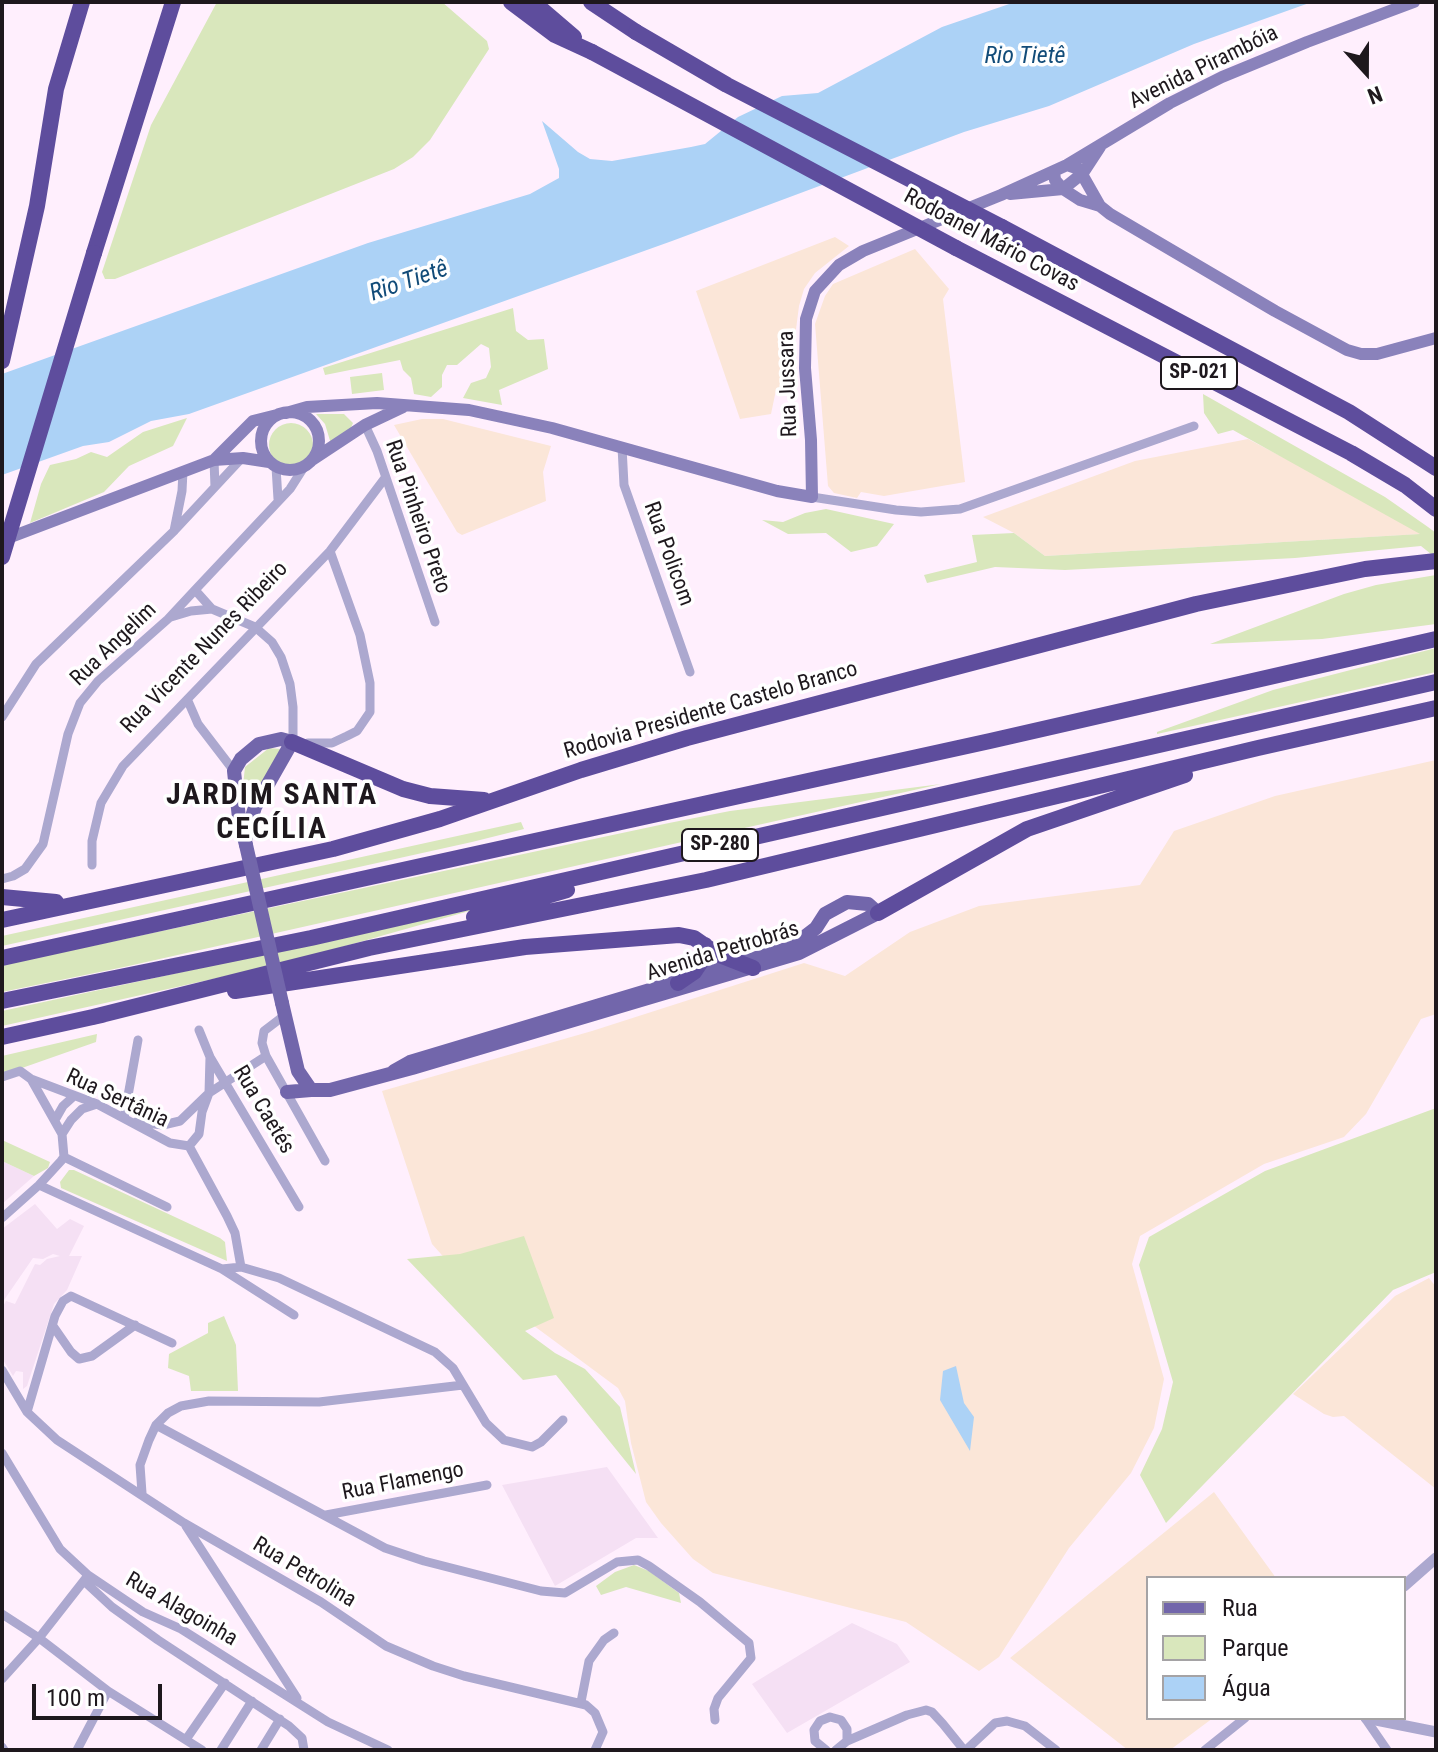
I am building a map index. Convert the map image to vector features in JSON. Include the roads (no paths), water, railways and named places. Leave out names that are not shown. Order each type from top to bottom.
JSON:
[{"type":"highway","points":[[2,361],[24,269],[56,89],[82,2]]},
{"type":"highway","points":[[2,557],[173,2]]},
{"type":"highway","points":[[511,2],[558,31]]},
{"type":"highway","points":[[533,2],[558,31]]},
{"type":"highway","name":"Rodoanel Mário Covas","points":[[591,2],[636,32],[740,92],[1349,412],[1436,468]]},
{"type":"highway","name":"Rodoanel Mário Covas","points":[[558,31],[956,248],[1351,453],[1405,485],[1436,509]]},
{"type":"highway","name":"Rodovia Presidente Castelo Branco","points":[[2,920],[333,849],[701,734],[1196,604],[1365,569],[1436,561]]},
{"type":"highway","name":"SP-280","points":[[2,958],[990,741],[1436,639]]},
{"type":"highway","name":"SP-280","points":[[2,1001],[297,941],[1436,682]]},
{"type":"highway","points":[[369,948],[706,880],[1258,748],[1431,710]]},
{"type":"highway","points":[[292,742],[403,789],[430,796],[493,801]]},
{"type":"highway","points":[[878,913],[1027,829],[1258,748]]},
{"type":"highway","points":[[2,1037],[369,948],[731,842]]},
{"type":"highway","points":[[6,898],[61,902],[123,895]]},
{"type":"highway","points":[[93,1017],[289,981],[525,947],[679,935],[694,938],[717,954],[746,966]]},
{"type":"highway","points":[[678,983],[700,963],[705,945]]},
{"type":"main road","name":"Avenida Pirambóia","points":[[1067,165],[1104,141],[1222,77],[1414,2]]},
{"type":"main road","name":"Avenida Pirambóia","points":[[1063,189],[1083,173],[1104,141]]},
{"type":"main road","name":"Rua Jussara","points":[[812,497],[804,337],[815,291],[839,265],[863,251],[1067,165]]},
{"type":"main road","points":[[1067,165],[1083,173],[1100,206]]},
{"type":"main road","points":[[1054,171],[1055,180],[1063,189],[1080,200],[1100,206],[1216,278],[1347,350],[1377,354],[1436,338]]},
{"type":"main road","name":"Rua Jussara","points":[[1001,195],[1063,189]]},
{"type":"main road","points":[[214,460],[253,421],[307,407],[377,403],[494,414],[777,491],[812,497]]},
{"type":"main road","points":[[351,406],[365,425]]},
{"type":"main road","points":[[2,540],[214,460],[241,459],[295,470],[365,425],[406,406]]},
{"type":"main road","points":[[272,464],[264,454],[262,436],[271,420],[282,414],[305,417],[313,423],[319,442],[308,464]]},
{"type":"main road","points":[[246,842],[255,807],[292,742],[281,739],[259,744],[241,759],[234,771],[237,806],[283,1009],[298,1071],[311,1090]]},
{"type":"main road","points":[[237,806],[255,807]]},
{"type":"main road","name":"Avenida Petrobrás","points":[[287,1092],[340,1088],[412,1068],[823,943],[878,913],[868,904],[847,902],[825,914],[816,928],[790,948],[746,966],[410,1062],[394,1071]]},
{"type":"main road","points":[[287,1092],[298,1071]]},
{"type":"street","name":"Rua Pinheiro Preto","points":[[365,425],[435,622]]},
{"type":"street","points":[[812,497],[896,510],[960,509],[1194,426]]},
{"type":"street","name":"Rua Policom","points":[[622,447],[624,485],[690,672]]},
{"type":"street","points":[[2,717],[36,664],[174,531],[241,459]]},
{"type":"street","points":[[214,460],[215,487]]},
{"type":"street","points":[[272,464],[278,499]]},
{"type":"street","name":"Rua Angelim","points":[[2,879],[25,869],[43,844],[68,734],[80,703],[112,668],[168,619],[290,489],[308,464]]},
{"type":"street","points":[[174,531],[183,471]]},
{"type":"street","name":"Rua Vicente Nunes Ribeiro","points":[[92,865],[96,819],[109,788],[142,743],[188,701],[330,551],[385,478]]},
{"type":"street","points":[[195,590],[212,609],[255,627],[272,642],[290,684],[292,742],[332,743],[357,731],[370,712],[370,683],[360,635],[330,551]]},
{"type":"street","points":[[168,619],[191,611],[212,609]]},
{"type":"street","points":[[240,621],[244,639],[272,642]]},
{"type":"street","points":[[188,701],[198,724],[234,771]]},
{"type":"street","points":[[283,1009],[264,1031],[262,1043],[266,1056],[325,1161]]},
{"type":"street","name":"Rua Caetés","points":[[199,1030],[210,1057],[299,1207]]},
{"type":"street","points":[[138,1040],[129,1120],[163,1125],[180,1121],[209,1093],[266,1056]]},
{"type":"street","name":"Rua Sertânia","points":[[189,1146],[199,1134],[209,1093],[210,1057]]},
{"type":"street","name":"Rua Sertânia","points":[[2,1077],[20,1071],[31,1079],[97,1104],[170,1143],[189,1146]]},
{"type":"street","points":[[2,1218],[39,1185],[64,1157],[62,1134],[31,1079]]},
{"type":"street","points":[[55,1120],[63,1106],[74,1096]]},
{"type":"street","points":[[62,1134],[76,1113],[97,1104]]},
{"type":"street","name":"Rua Sertânia","points":[[189,1146],[235,1233],[241,1267]]},
{"type":"street","points":[[64,1157],[167,1207]]},
{"type":"street","points":[[39,1185],[222,1269],[294,1315]]},
{"type":"street","points":[[222,1269],[241,1267],[279,1278],[435,1352],[448,1361],[486,1423],[504,1440],[532,1447],[563,1420]]},
{"type":"street","points":[[27,1412],[53,1326],[63,1301],[71,1296],[172,1343]]},
{"type":"street","points":[[53,1326],[79,1359],[92,1356],[135,1325]]},
{"type":"street","name":"Rua Petrolina","points":[[2,1370],[27,1412],[57,1440],[184,1523],[321,1602],[369,1636],[404,1655],[496,1685],[581,1702]]},
{"type":"street","points":[[142,1493],[140,1465],[156,1425],[168,1413],[193,1403],[319,1402],[463,1385]]},
{"type":"street","points":[[156,1425],[385,1548],[471,1575],[552,1593],[565,1593],[617,1562],[638,1560],[700,1602],[749,1643],[751,1658],[718,1698],[714,1709],[715,1720]]},
{"type":"street","name":"Rua Alagoinha","points":[[2,1453],[60,1549],[86,1578],[143,1612],[181,1629],[328,1722],[388,1750]]},
{"type":"street","name":"Rua Flamengo","points":[[326,1515],[487,1485]]},
{"type":"street","points":[[184,1523],[299,1702]]},
{"type":"street","points":[[1406,1584],[1436,1558]]},
{"type":"street","points":[[2,1679],[86,1578],[135,1624],[280,1719],[302,1738],[304,1750]]},
{"type":"street","points":[[135,1624],[143,1612]]},
{"type":"street","points":[[2,1614],[108,1691],[202,1750]]},
{"type":"street","points":[[595,1750],[603,1732],[601,1724],[595,1713],[581,1702],[589,1661],[604,1640],[614,1633]]},
{"type":"street","points":[[187,1738],[225,1683]]},
{"type":"street","points":[[77,1750],[108,1691]]},
{"type":"street","points":[[221,1750],[252,1701]]},
{"type":"street","points":[[836,1750],[847,1741],[926,1710],[932,1712],[965,1750],[995,1723],[1007,1721],[1025,1726],[1056,1750]]},
{"type":"street","points":[[826,1750],[818,1746],[814,1736],[816,1725],[824,1718],[836,1717],[845,1724],[847,1741]]},
{"type":"street","points":[[261,1750],[280,1719]]},
{"type":"street","points":[[1205,1750],[1242,1720]]},
{"type":"street","points":[[1367,1720],[1387,1750]]},
{"type":"street","points":[[1376,1720],[1436,1732]]},
{"type":"water","name":"Rio Tietê","points":[[1015,2],[1312,2],[1194,44],[1049,106],[964,132],[672,241],[189,414],[151,421],[109,442],[83,446],[2,475],[2,374],[368,243],[530,194],[559,178],[559,169],[542,121],[590,159],[612,161],[705,144],[738,117],[782,96],[818,93],[942,27]]},
{"type":"water","points":[[956,1366],[964,1403],[974,1417],[970,1451],[940,1400],[943,1371]]},
{"type":"district","name":"JARDIM SANTA CECÍLIA","points":[[272,813]]}]
